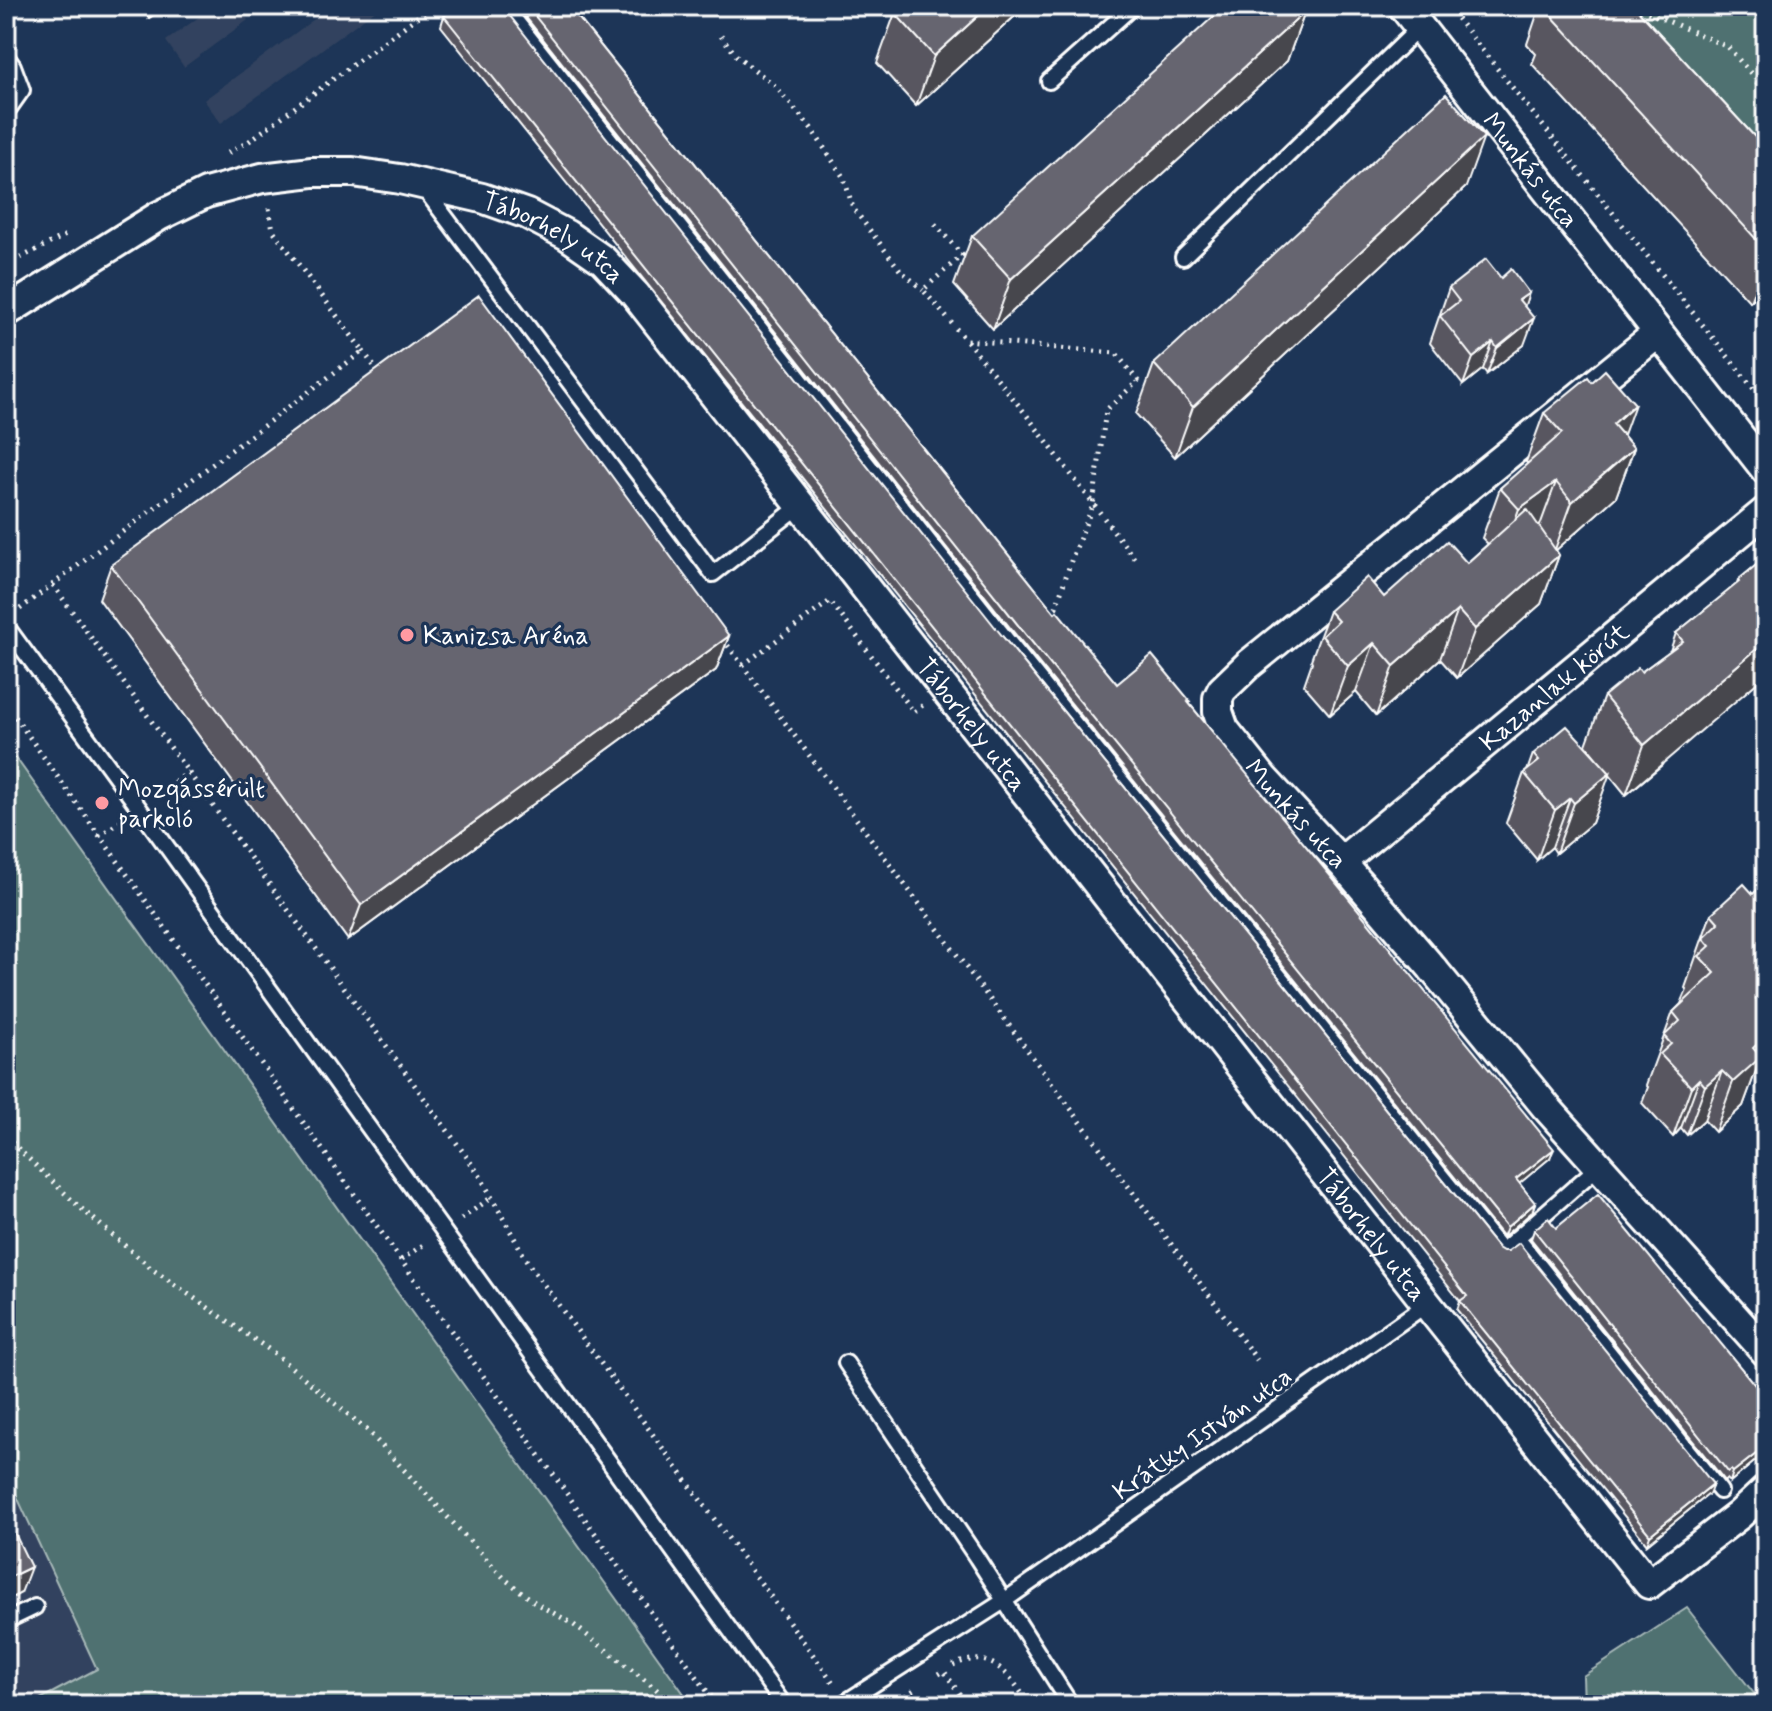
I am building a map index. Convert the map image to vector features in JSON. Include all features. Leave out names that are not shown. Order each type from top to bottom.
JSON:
[{"type":"street","name":"Munkás utca","points":[[1412,17],[1766,470]]},
{"type":"street","name":"Táborhely utca","points":[[6,312],[159,216],[206,193],[262,178],[312,172],[353,172],[421,184],[482,198],[527,214],[567,235],[603,260],[635,294],[1649,1584],[1739,1515],[1766,1490]]},
{"type":"street","name":"Munkás utca","points":[[1658,333],[1248,665],[1222,690],[1218,698],[1218,712],[1224,729],[1263,778],[1341,862],[1546,1107],[1766,1352]]},
{"type":"street","name":"Kazanlak körút","points":[[1341,862],[1766,511]]},
{"type":"lane","points":[[504,6],[1007,640],[1502,1251],[1599,1166]]},
{"type":"lane","points":[[1049,81],[1133,6]]},
{"type":"lane","points":[[1183,257],[1412,17]]},
{"type":"lane","points":[[6,56],[22,90],[6,110]]},
{"type":"lane","points":[[421,184],[713,574],[801,505]]},
{"type":"lane","points":[[6,626],[784,1705]]},
{"type":"lane","points":[[1517,1238],[1720,1491]]},
{"type":"lane","name":"Krátky István utca","points":[[844,1703],[1004,1601],[1427,1304]]},
{"type":"lane","points":[[846,1363],[1071,1705]]},
{"type":"lane","points":[[6,1621],[35,1607]]},
{"type":"path","points":[[220,157],[248,142],[432,6]]},
{"type":"path","points":[[1447,6],[1766,404]]},
{"type":"path","points":[[1633,6],[1728,47],[1766,91]]},
{"type":"path","points":[[721,36],[737,56],[774,85],[811,128],[844,178],[853,208],[900,270],[923,290],[1025,413],[1137,562]]},
{"type":"path","points":[[1756,79],[1766,113]]},
{"type":"path","points":[[248,142],[262,178],[273,230],[381,375]]},
{"type":"path","points":[[923,290],[962,255],[935,224]]},
{"type":"path","points":[[6,265],[77,229]]},
{"type":"path","points":[[966,340],[1116,353],[1138,381],[1106,410],[1093,505],[1056,607],[1007,640]]},
{"type":"path","points":[[18,610],[363,351]]},
{"type":"path","points":[[53,585],[479,1174],[528,1263],[844,1703]]},
{"type":"path","points":[[743,665],[830,601],[914,712],[945,688]]},
{"type":"path","points":[[715,628],[1257,1360]]},
{"type":"path","points":[[6,704],[717,1705]]},
{"type":"path","points":[[6,1137],[75,1203],[152,1269],[274,1353],[367,1430],[505,1579],[537,1604],[570,1622],[673,1705]]},
{"type":"path","points":[[930,1680],[955,1664],[970,1659],[994,1663],[1008,1674],[1030,1705]]},
{"type":"path","points":[[944,1671],[967,1705]]},
{"type":"path","points":[[892,1705],[917,1689]]},
{"type":"shaded area","points":[[214,6],[252,6],[242,13],[248,20],[184,67],[166,41]]},
{"type":"shaded area","points":[[332,6],[381,6],[221,123],[204,100]]},
{"type":"shaded area","points":[[6,1473],[97,1669],[29,1705],[6,1705]]},
{"type":"green space","points":[[1597,6],[1766,6],[1766,198]]},
{"type":"green space","points":[[6,744],[692,1705],[29,1705],[97,1669],[6,1473]]},
{"type":"green space","points":[[1687,1608],[1763,1705],[1584,1705],[1583,1676]]},
{"type":"building","points":[[457,6],[502,6],[1003,637],[1498,1248],[1508,1251],[1519,1243],[1713,1484],[1650,1535],[1460,1301],[1467,1296],[444,16]]},
{"type":"building","points":[[527,6],[569,6],[1055,613],[1057,611],[1117,684],[1152,655],[1554,1149],[1516,1179],[1535,1203],[1507,1227],[1018,625]]},
{"type":"building","points":[[903,6],[989,6],[934,56],[895,13]]},
{"type":"building","points":[[1225,6],[1300,6],[1305,12],[1011,279],[972,236]]},
{"type":"building","points":[[1555,6],[1634,6],[1766,149],[1766,250],[1550,14],[1557,8]]},
{"type":"building","points":[[1446,94],[1484,137],[1193,407],[1154,364]]},
{"type":"building","points":[[1486,259],[1501,278],[1511,269],[1529,293],[1519,300],[1534,318],[1497,348],[1493,342],[1473,358],[1440,316],[1459,301],[1449,288]]},
{"type":"building","name":"Kanizsa Aréna","points":[[479,295],[729,636],[361,905],[111,565]]},
{"type":"building","points":[[1605,370],[1635,404],[1613,424],[1634,448],[1572,502],[1556,482],[1519,509],[1500,488],[1562,433],[1544,413],[1588,377],[1592,382]]},
{"type":"building","points":[[1527,509],[1559,555],[1475,629],[1458,610],[1394,666],[1374,643],[1348,666],[1322,636],[1338,621],[1329,611],[1367,577],[1384,597],[1447,541],[1467,563]]},
{"type":"building","points":[[1766,557],[1766,641],[1644,745],[1604,696],[1638,668],[1641,672],[1683,641],[1676,633]]},
{"type":"building","points":[[1567,726],[1610,773],[1574,803],[1570,798],[1555,810],[1524,773],[1539,761],[1533,754]]},
{"type":"building","points":[[1744,884],[1753,894],[1762,885],[1766,890],[1766,990],[1756,999],[1766,1011],[1766,1020],[1759,1026],[1766,1036],[1753,1048],[1761,1057],[1733,1082],[1722,1071],[1705,1086],[1699,1079],[1691,1087],[1660,1054],[1671,1044],[1664,1036],[1680,1021],[1673,1012],[1715,973],[1699,956],[1710,946],[1703,938],[1719,923],[1711,914]]},
{"type":"building","points":[[1598,1194],[1759,1390],[1766,1384],[1766,1446],[1733,1472],[1728,1472],[1534,1230],[1548,1218],[1556,1228]]},
{"type":"building","points":[[6,1515],[31,1567],[6,1579]]},
{"type":"place","name":"Kanizsa Aréna","points":[[407,635]]},
{"type":"place","name":"Mozgássérült parkoló","points":[[102,803]]}]
